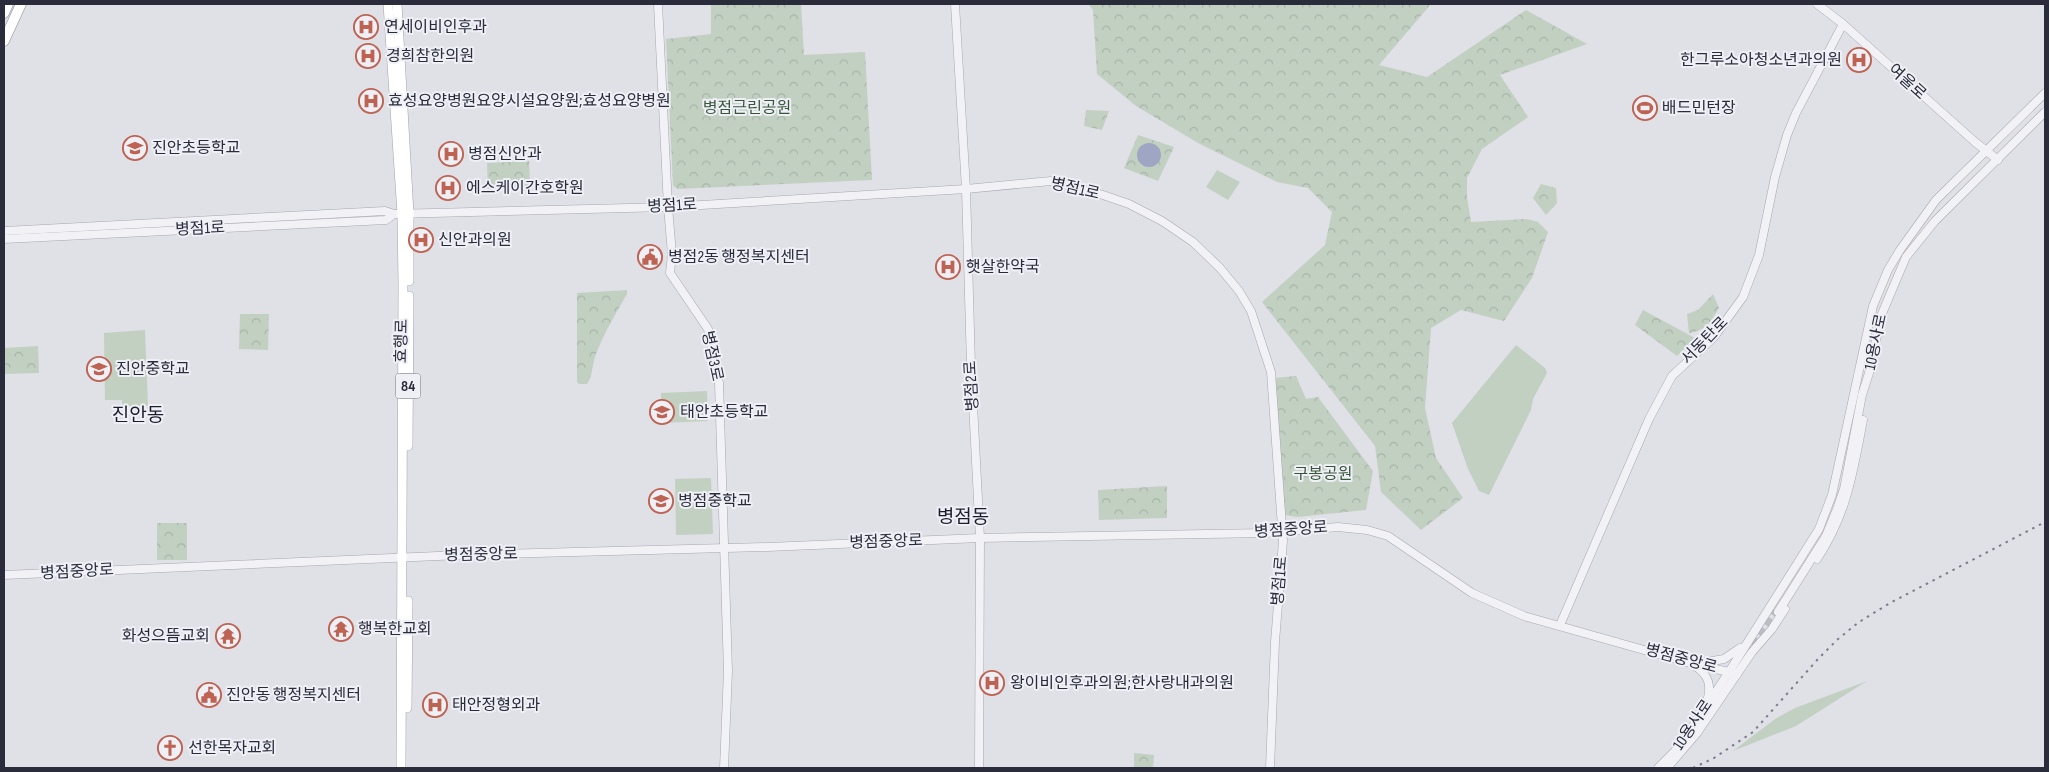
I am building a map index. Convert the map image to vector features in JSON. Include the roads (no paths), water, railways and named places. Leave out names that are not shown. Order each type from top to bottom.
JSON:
[{"type":"highway","points":[[4,12],[8,4]]},
{"type":"highway","points":[[4,41],[21,4]]},
{"type":"main road","name":"효행로","points":[[388,4],[402,214]]},
{"type":"main road","name":"효행로","points":[[396,4],[402,214],[406,768]]},
{"type":"main road","name":"효행로","points":[[401,768],[405,558]]},
{"type":"street","name":"병점3로","points":[[658,4],[672,254],[670,273],[708,329],[719,383],[728,671],[724,768]]},
{"type":"street","name":"병점2로","points":[[955,4],[966,189],[971,366],[980,538],[979,768]]},
{"type":"street","name":"여울로","points":[[1817,4],[1843,24],[1998,160]]},
{"type":"street","name":"서동탄로","points":[[1560,625],[1649,419],[1666,386],[1680,367],[1714,337],[1743,296],[1759,255],[1775,177],[1787,135],[1796,113],[1843,24]]},
{"type":"street","name":"10용사로","points":[[2045,93],[1936,200],[1888,270],[1873,306],[1858,381],[1858,394],[1835,507],[1823,533],[1776,611],[1826,536],[1838,509],[1881,316],[1906,257],[1936,221],[2045,112]]},
{"type":"street","name":"병점1로","points":[[4,230],[385,211],[402,214],[668,207],[1051,182],[1103,195],[1129,204],[1162,221],[1193,242],[1220,268],[1239,291],[1251,311],[1271,372],[1283,531],[1275,642],[1270,768]]},
{"type":"street","name":"병점1로","points":[[4,239],[386,220],[402,214]]},
{"type":"street","name":"10용사로","points":[[1667,768],[1697,734],[1733,673],[1750,637],[1810,544],[1826,512],[1832,495],[1853,393],[1858,381]]},
{"type":"street","name":"10용사로","points":[[1658,768],[1672,755],[1733,673],[1772,629],[1825,547],[1843,509],[1850,488],[1867,396],[1867,383]]},
{"type":"street","name":"병점중앙로","points":[[4,575],[405,558],[768,547],[980,538],[1283,531],[1338,527],[1382,533],[1472,593],[1524,616],[1733,673]]},
{"type":"street","points":[[1760,621],[1763,628],[1772,629]]},
{"type":"street","points":[[1690,662],[1712,662],[1727,658],[1737,652],[1750,637]]},
{"type":"street","points":[[1690,662],[1704,672],[1708,681],[1710,692],[1700,715]]},
{"type":"water","points":[[1149,143],[1158,146],[1161,155],[1158,164],[1149,167],[1140,164],[1137,155],[1140,146]]},
{"type":"tunnel","points":[[1738,664],[1775,610]]},
{"type":"railway","points":[[1693,768],[1714,758],[1753,732],[1818,659],[1859,622],[1890,603],[2045,522]]},
{"type":"place","name":"연세이비인후과","points":[[366,27]]},
{"type":"place","name":"경희참한의원","points":[[368,56]]},
{"type":"place","name":"한그루소아청소년과의원","points":[[1859,60]]},
{"type":"place","name":"효성요양병원요양시설요양원;효성요양병원","points":[[371,101]]},
{"type":"place","name":"배드민턴장","points":[[1645,108]]},
{"type":"place","name":"진안초등학교","points":[[135,148]]},
{"type":"place","name":"병점신안과","points":[[451,154]]},
{"type":"place","name":"에스케이간호학원","points":[[448,188]]},
{"type":"place","name":"신안과의원","points":[[421,240]]},
{"type":"place","name":"병점2동 행정복지센터","points":[[650,257]]},
{"type":"place","name":"햇살한약국","points":[[948,267]]},
{"type":"place","name":"진안중학교","points":[[99,369]]},
{"type":"place","name":"태안초등학교","points":[[662,412]]},
{"type":"place","name":"병점중학교","points":[[661,501]]},
{"type":"place","name":"행복한교회","points":[[341,629]]},
{"type":"place","name":"화성으뜸교회","points":[[228,636]]},
{"type":"place","name":"왕이비인후과의원;한사랑내과의원","points":[[992,683]]},
{"type":"place","name":"진안동 행정복지센터","points":[[209,695]]},
{"type":"place","name":"태안정형외과","points":[[435,705]]},
{"type":"place","name":"선한목자교회","points":[[170,748]]},
{"type":"district","name":"진안동","points":[[138,415]]},
{"type":"district","name":"병점동","points":[[963,517]]},
{"type":"park label","name":"병점근린공원","points":[[747,108]]},
{"type":"park label","name":"구봉공원","points":[[1323,474]]}]
